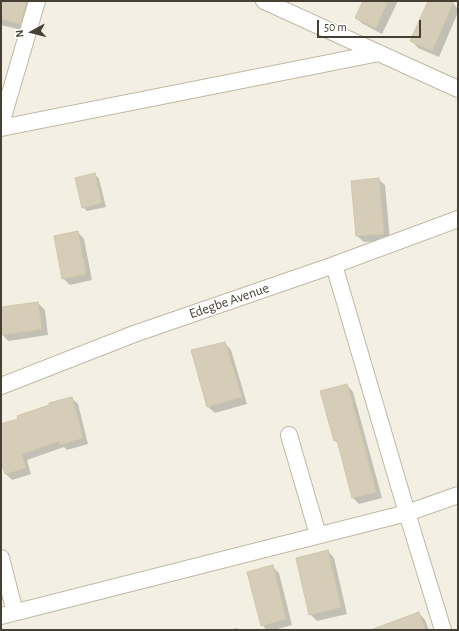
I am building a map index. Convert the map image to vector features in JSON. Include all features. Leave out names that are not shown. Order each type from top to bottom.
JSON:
[{"type":"street","points":[[1,124],[37,1]]},
{"type":"street","points":[[264,1],[458,89]]},
{"type":"street","points":[[1,128],[379,53]]},
{"type":"street","name":"Edegbe Avenue","points":[[1,386],[134,334],[458,219]]},
{"type":"street","points":[[334,264],[443,630]]},
{"type":"street","points":[[289,435],[318,535]]},
{"type":"street","points":[[1,558],[8,614],[407,513],[458,496]]},
{"type":"building","points":[[1,1],[27,1],[20,24],[1,19]]},
{"type":"building","points":[[363,1],[388,1],[376,28],[355,18]]},
{"type":"building","points":[[428,1],[454,1],[432,51],[410,41]]},
{"type":"building","points":[[95,173],[102,203],[82,208],[75,178]]},
{"type":"building","points":[[379,178],[384,234],[356,236],[351,181]]},
{"type":"building","points":[[78,231],[86,274],[62,279],[54,236]]},
{"type":"building","points":[[38,302],[42,329],[1,335],[1,307]]},
{"type":"building","points":[[225,342],[242,397],[207,407],[191,350]]},
{"type":"building","points":[[347,384],[376,492],[352,498],[337,440],[334,441],[320,391]]},
{"type":"building","points":[[72,397],[83,438],[60,445],[59,441],[22,454],[26,468],[5,474],[1,462],[1,424],[18,419],[17,416],[49,405],[49,403]]},
{"type":"building","points":[[328,550],[341,607],[309,615],[296,558]]},
{"type":"building","points":[[273,565],[286,619],[261,626],[247,572]]},
{"type":"building","points":[[419,612],[425,630],[373,630],[373,629]]}]
